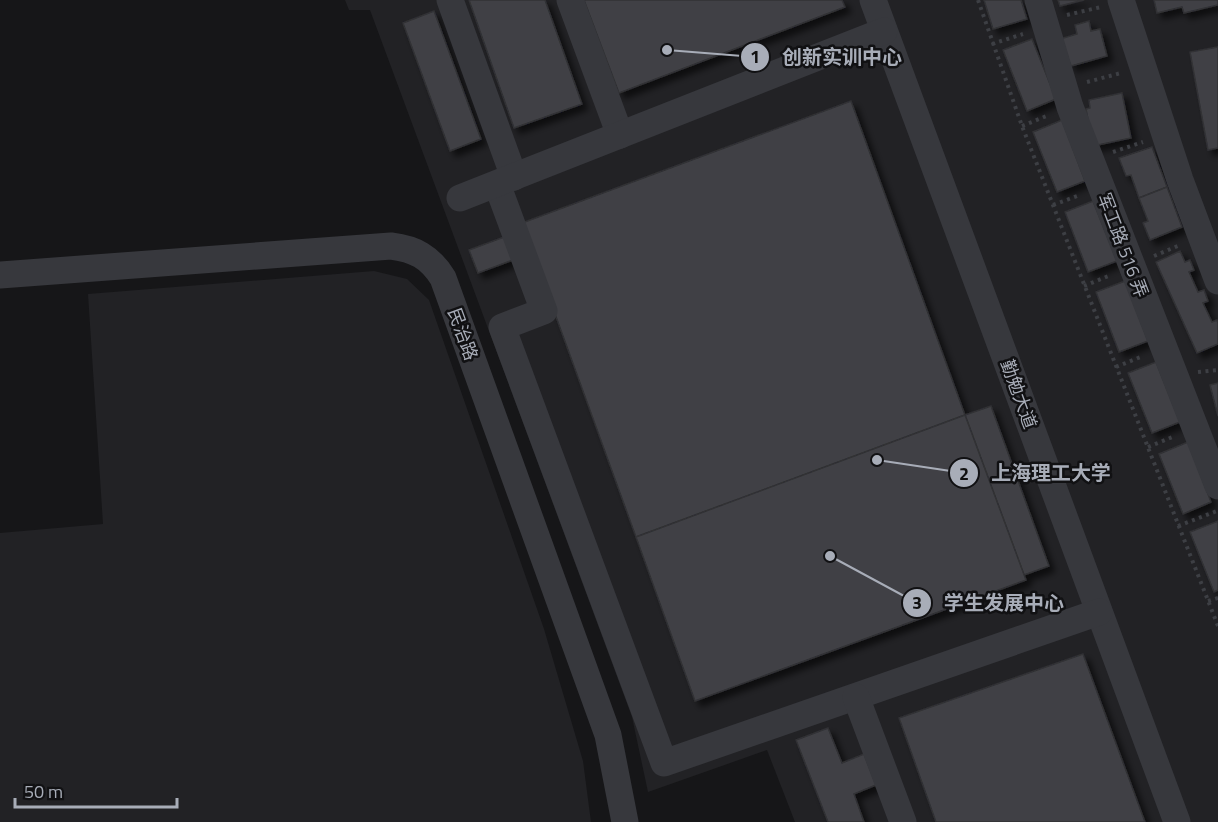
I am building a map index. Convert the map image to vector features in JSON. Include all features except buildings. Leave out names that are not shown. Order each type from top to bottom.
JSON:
[{"type":"street","points":[[450,0],[544,311],[502,327],[664,763],[1099,612]]},
{"type":"street","points":[[570,0],[620,135]]},
{"type":"street","name":"勤勉大道","points":[[873,0],[1177,822]]},
{"type":"street","points":[[1122,1],[1166,136],[1218,281]]},
{"type":"street","name":"军工路 516 弄","points":[[1042,16],[1063,88],[1218,486]]},
{"type":"street","points":[[460,198],[884,31]]},
{"type":"street","name":"民治路","points":[[0,275],[391,246],[421,254],[434,264],[443,278],[599,706],[617,771],[625,822]]},
{"type":"street","points":[[856,697],[903,822]]},
{"type":"path","points":[[978,0],[1022,126],[1218,626]]},
{"type":"path","points":[[992,44],[1042,16],[1122,1]]},
{"type":"path","points":[[1063,88],[1143,68]]},
{"type":"path","points":[[1090,159],[1166,136]]},
{"type":"path","points":[[1179,526],[1218,510]]},
{"type":"path","points":[[1208,601],[1218,598]]},
{"type":"shaded area","points":[[345,0],[1218,0],[1218,822],[795,822],[767,750],[648,792],[632,717],[370,10],[349,10]]},
{"type":"shaded area","points":[[374,271],[407,279],[429,300],[544,629],[583,761],[591,822],[0,822],[0,533],[103,524],[88,294]]},
{"type":"place","name":"创新实训中心","points":[[667,50]]},
{"type":"place","name":"上海理工大学","points":[[877,460]]},
{"type":"place","name":"学生发展中心","points":[[830,556]]}]
